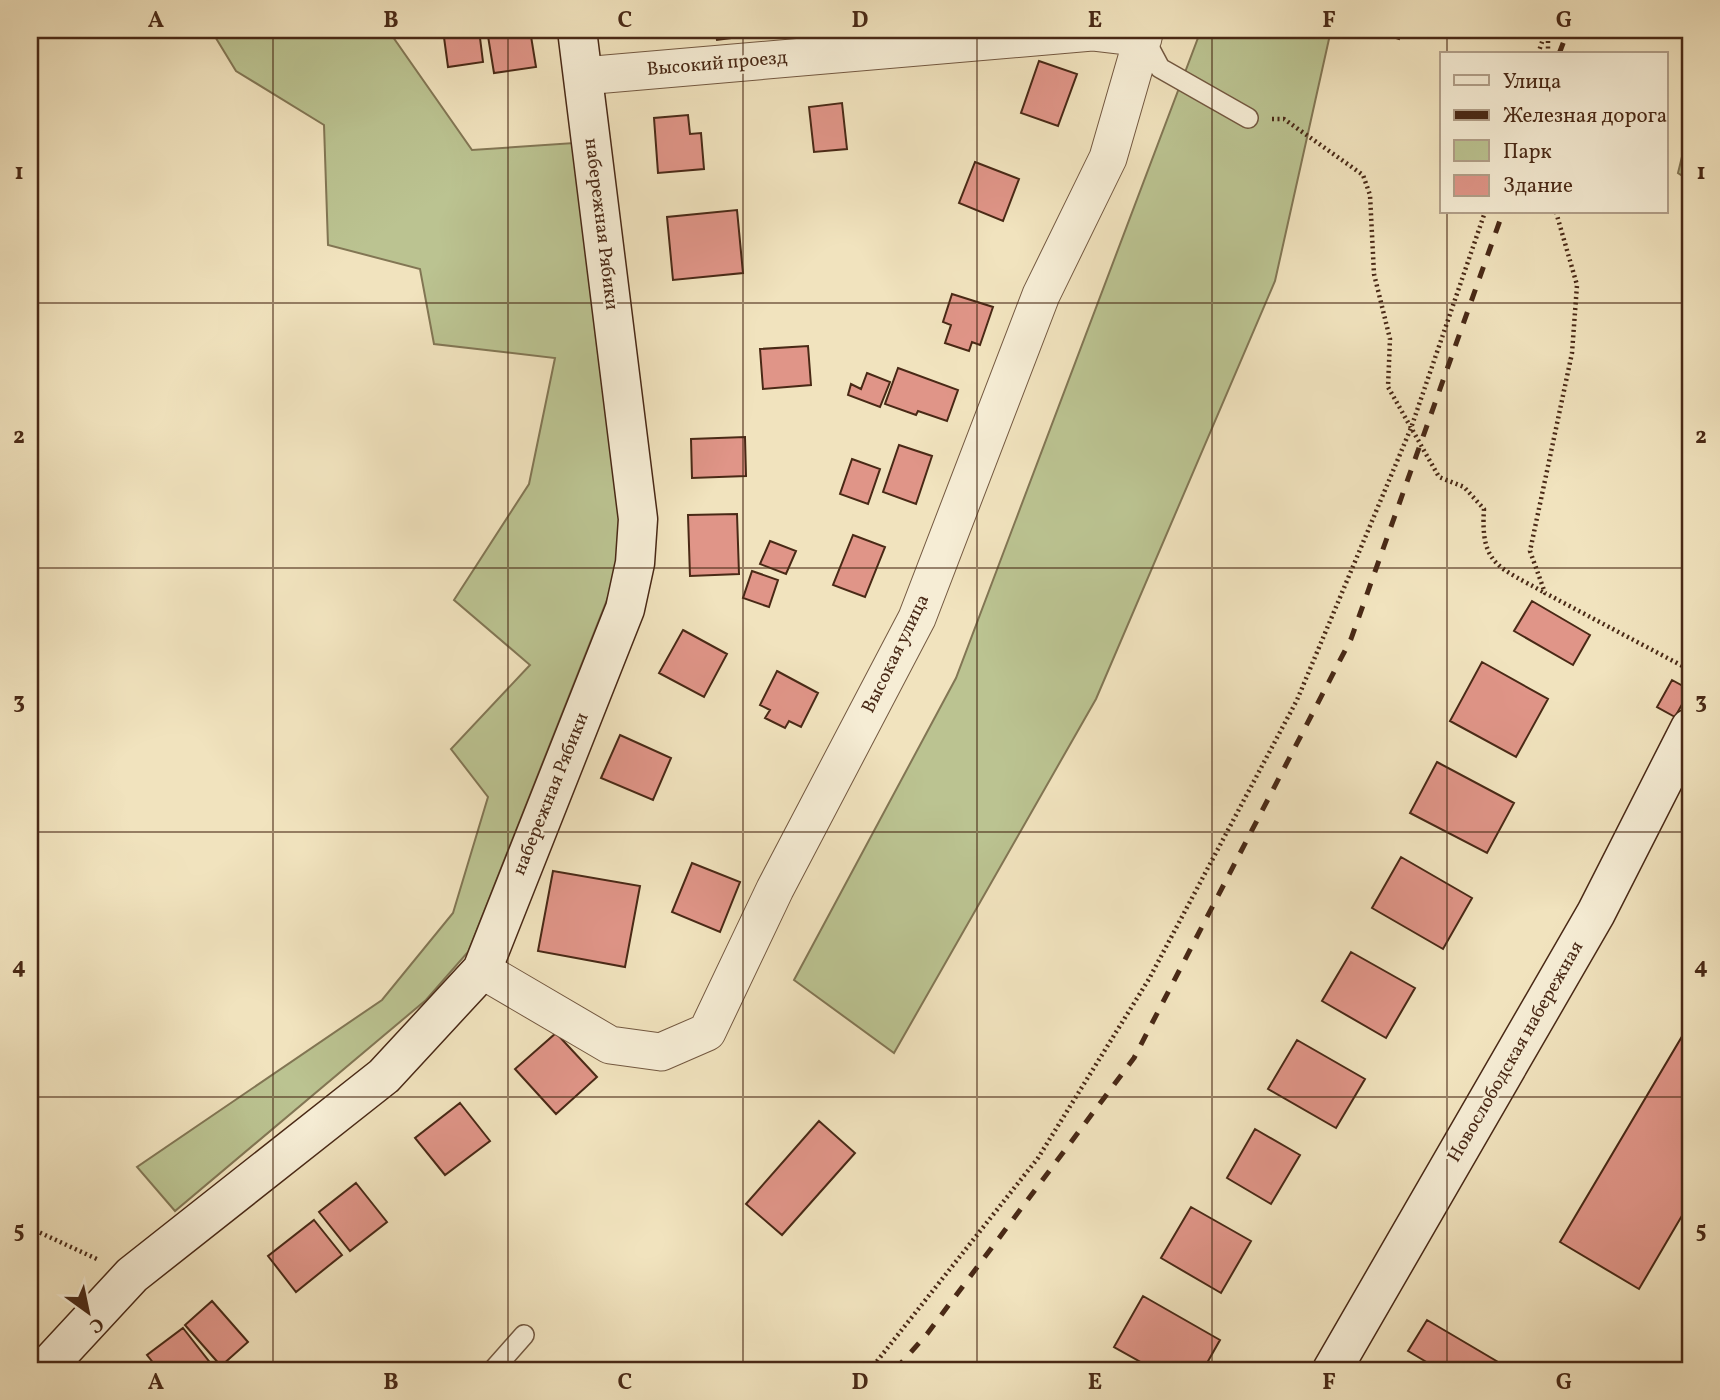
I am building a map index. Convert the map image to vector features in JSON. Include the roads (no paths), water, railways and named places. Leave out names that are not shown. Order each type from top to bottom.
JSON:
[{"type":"street","name":"набережная Рябики","points":[[44,1370],[132,1275],[384,1076],[482,970],[625,609],[635,563],[638,519],[577,30]]},
{"type":"street","name":"Высокий проезд","points":[[583,76],[882,39],[1092,32],[1144,34]]},
{"type":"street","name":"Высокая улица","points":[[482,970],[610,1045],[661,1052],[707,1032],[775,890],[917,618],[1041,295],[1108,158],[1144,34]]},
{"type":"street","name":"Новослободская набережная","points":[[1332,1370],[1596,913],[1690,728]]},
{"type":"lane","points":[[1144,34],[1160,68],[1248,118]]},
{"type":"lane","points":[[493,1370],[524,1335]]},
{"type":"railway","points":[[1560,52],[1568,30]]},
{"type":"railway","points":[[895,1370],[927,1334],[1134,1058],[1351,639],[1502,214]]}]
